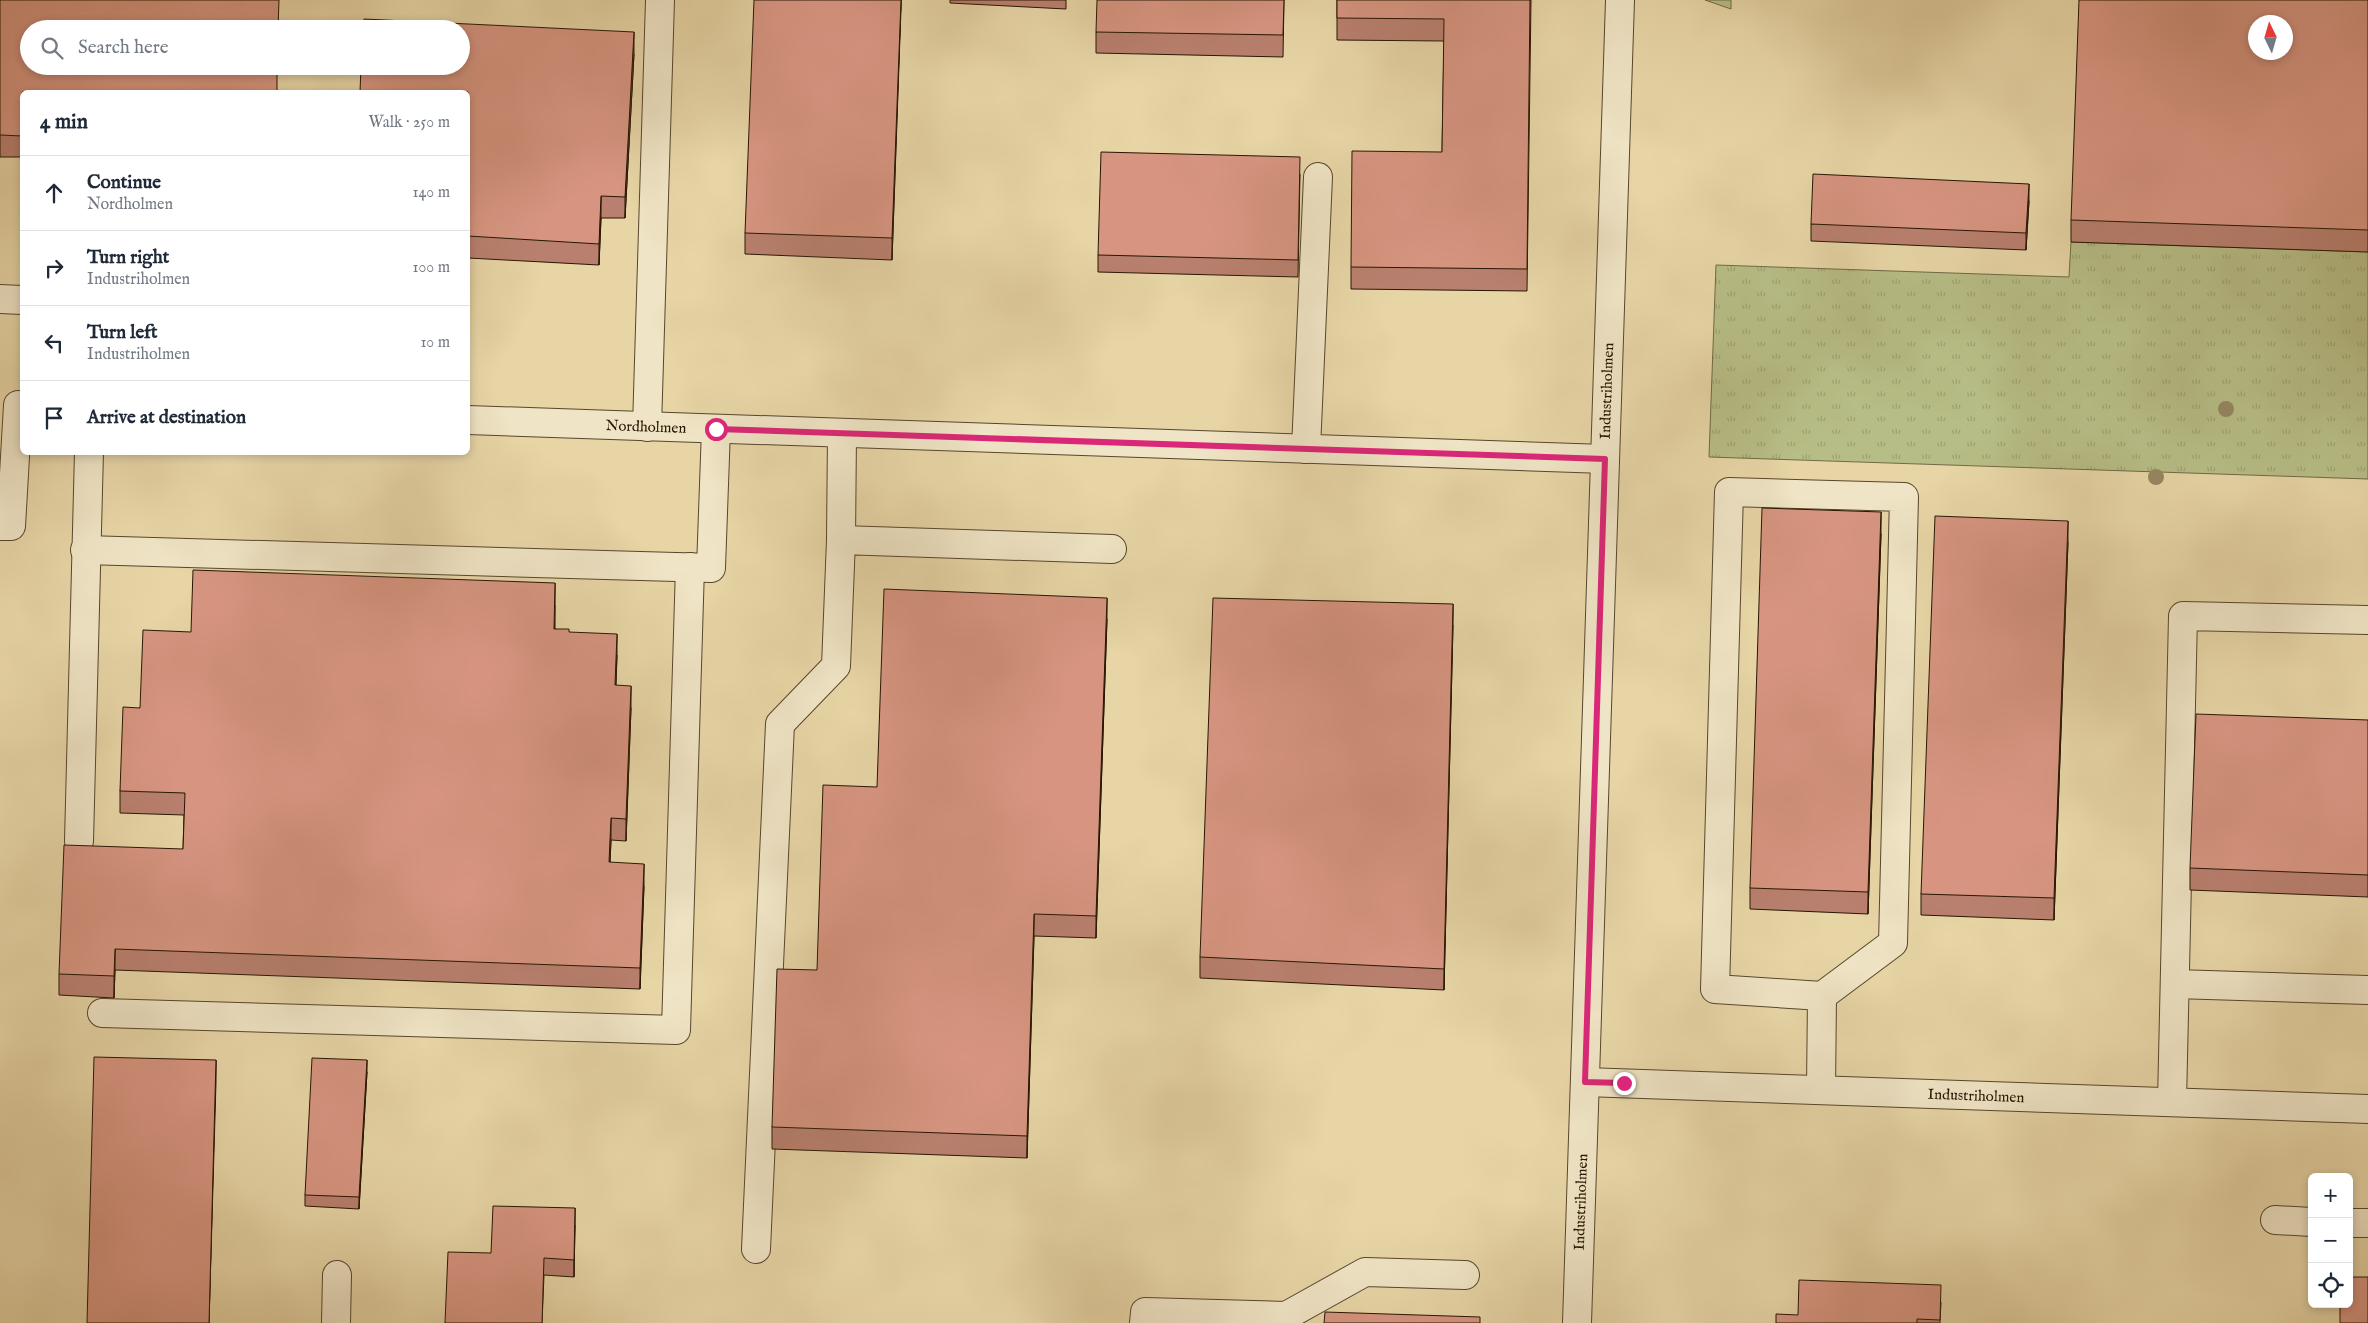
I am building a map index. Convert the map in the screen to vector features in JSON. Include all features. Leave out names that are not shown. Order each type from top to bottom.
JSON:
[{"type":"street","points":[[646,427],[660,0]]},
{"type":"street","name":"Industriholmen","points":[[1577,1323],[1620,0]]},
{"type":"street","points":[[1306,449],[1318,177]]},
{"type":"street","points":[[0,299],[20,300]]},
{"type":"street","points":[[0,526],[11,526],[14,405]]},
{"type":"street","name":"Nordholmen","points":[[470,420],[1605,459]]},
{"type":"street","points":[[85,550],[711,568],[716,429]]},
{"type":"street","points":[[756,1249],[780,724],[836,666],[841,540],[842,434]]},
{"type":"street","points":[[79,841],[89,455]]},
{"type":"street","points":[[1729,492],[1904,498],[1892,943],[1822,996],[1715,989],[1729,492]]},
{"type":"street","points":[[841,540],[1112,549]]},
{"type":"street","points":[[102,1013],[676,1030],[690,567]]},
{"type":"street","points":[[2172,1102],[2183,616],[2368,620]]},
{"type":"street","points":[[2175,984],[2368,990]]},
{"type":"street","points":[[1821,1090],[1822,996]]},
{"type":"street","name":"Industriholmen","points":[[1585,1082],[2368,1109]]},
{"type":"street","points":[[2275,1220],[2308,1222]]},
{"type":"street","points":[[2353,1223],[2368,1223]]},
{"type":"street","points":[[1144,1323],[1145,1312],[1286,1316],[1365,1272],[1464,1275]]},
{"type":"street","points":[[336,1323],[337,1275]]},
{"type":"green space","points":[[1705,0],[1731,0],[1731,9]]},
{"type":"green space","points":[[2071,242],[2368,252],[2368,479],[1709,457],[1716,265],[2069,277]]},
{"type":"building","points":[[0,0],[279,0],[278,20],[20,20],[20,75],[277,75],[277,90],[20,90],[20,136],[0,135]]},
{"type":"building","points":[[754,0],[901,0],[892,238],[745,233]]},
{"type":"building","points":[[1097,0],[1284,0],[1283,35],[1096,32]]},
{"type":"building","points":[[1337,0],[1530,0],[1527,269],[1351,267],[1352,151],[1442,152],[1444,19],[1337,18]]},
{"type":"building","points":[[2079,0],[2368,0],[2368,230],[2071,220]]},
{"type":"building","points":[[470,24],[634,32],[625,197],[601,196],[599,244],[470,236],[470,90],[360,90],[361,75],[470,75]]},
{"type":"building","points":[[1101,152],[1300,157],[1298,260],[1098,255]]},
{"type":"building","points":[[1813,174],[2029,184],[2026,233],[1811,224]]},
{"type":"building","points":[[1762,508],[1881,512],[1868,892],[1750,888]]},
{"type":"building","points":[[1935,516],[2068,521],[2054,898],[1921,894]]},
{"type":"building","points":[[193,570],[555,583],[554,629],[569,629],[569,632],[617,634],[615,685],[631,686],[626,819],[611,818],[609,862],[644,864],[640,968],[115,949],[114,976],[59,974],[64,845],[183,849],[185,793],[120,791],[123,707],[140,708],[143,630],[191,632]]},
{"type":"building","points":[[884,589],[1107,598],[1096,916],[1034,914],[1027,1136],[772,1127],[777,969],[817,970],[823,785],[877,787]]},
{"type":"building","points":[[1213,598],[1453,604],[1444,969],[1200,957]]},
{"type":"building","points":[[2196,714],[2368,720],[2368,875],[2190,868]]},
{"type":"building","points":[[94,1057],[216,1060],[209,1323],[87,1323]]},
{"type":"building","points":[[312,1058],[367,1060],[359,1197],[305,1195]]},
{"type":"building","points":[[493,1206],[575,1208],[574,1260],[544,1258],[542,1323],[445,1323],[448,1252],[491,1253]]},
{"type":"building","points":[[2353,1277],[2368,1277],[2368,1323],[2340,1323],[2340,1308],[2353,1308]]},
{"type":"building","points":[[1799,1280],[1941,1285],[1940,1320],[1917,1319],[1917,1323],[1776,1323],[1776,1314],[1798,1315]]},
{"type":"building","points":[[1325,1312],[1480,1317],[1480,1323],[1324,1323]]},
{"type":"route","points":[[716,429],[1605,459],[1585,1082],[1624,1083]]}]
